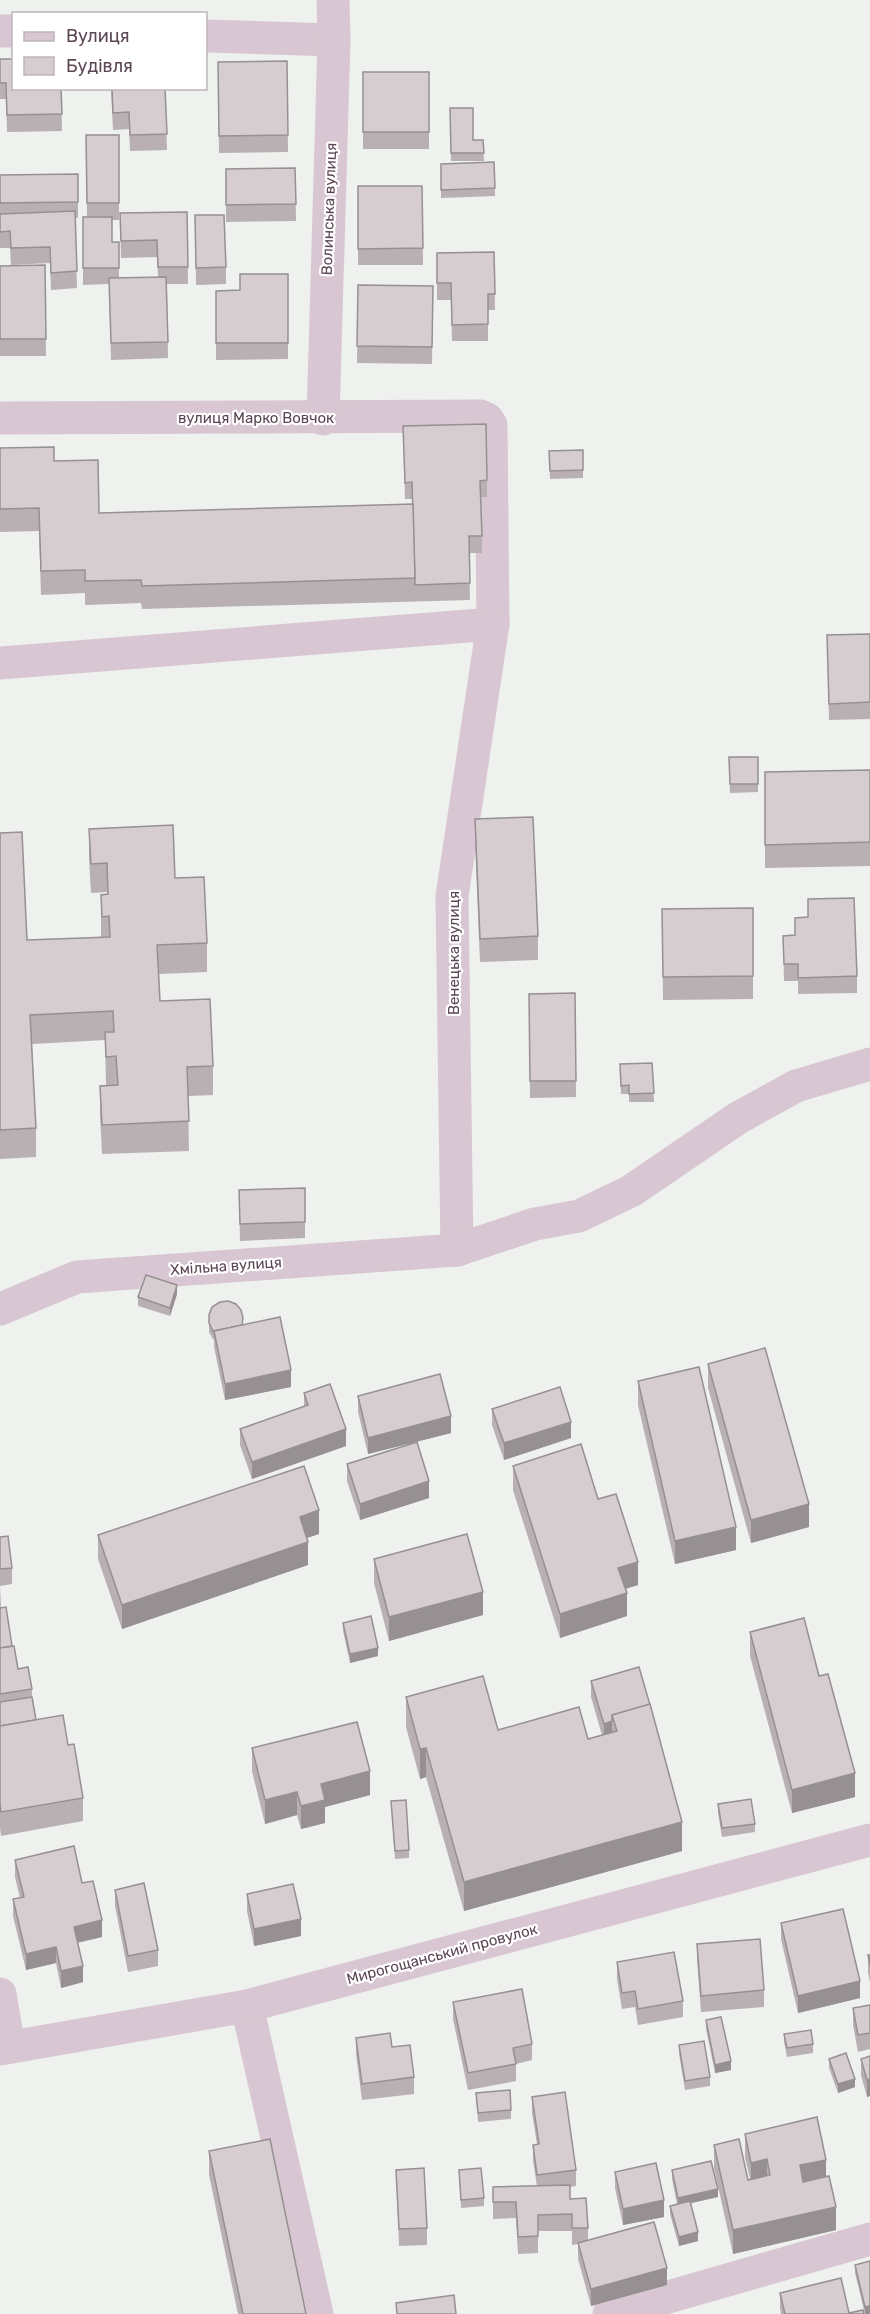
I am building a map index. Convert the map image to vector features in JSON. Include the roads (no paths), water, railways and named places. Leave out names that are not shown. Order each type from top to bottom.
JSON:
[{"type":"street","name":"Волинська вулиця","points":[[323,418],[334,40],[333,0]]},
{"type":"street","points":[[207,36],[334,40]]},
{"type":"street","name":"вулиця Марко Вовчок","points":[[0,418],[480,416],[487,419],[491,425],[491,441]]},
{"type":"street","name":"Венецька вулиця","points":[[458,1250],[452,896],[493,624],[491,441]]},
{"type":"street","points":[[0,663],[493,624]]},
{"type":"street","points":[[458,1250],[535,1224],[579,1216],[631,1191],[738,1118],[796,1086],[870,1064]]},
{"type":"street","name":"Хмільна вулиця","points":[[0,1309],[77,1277],[458,1250]]},
{"type":"street","name":"Мирогощанський провулок","points":[[4,2048],[247,2006],[870,1840]]},
{"type":"street","points":[[0,1994],[4,2048]]},
{"type":"street","points":[[247,2006],[316,2314]]},
{"type":"street","points":[[609,2314],[870,2239]]}]
